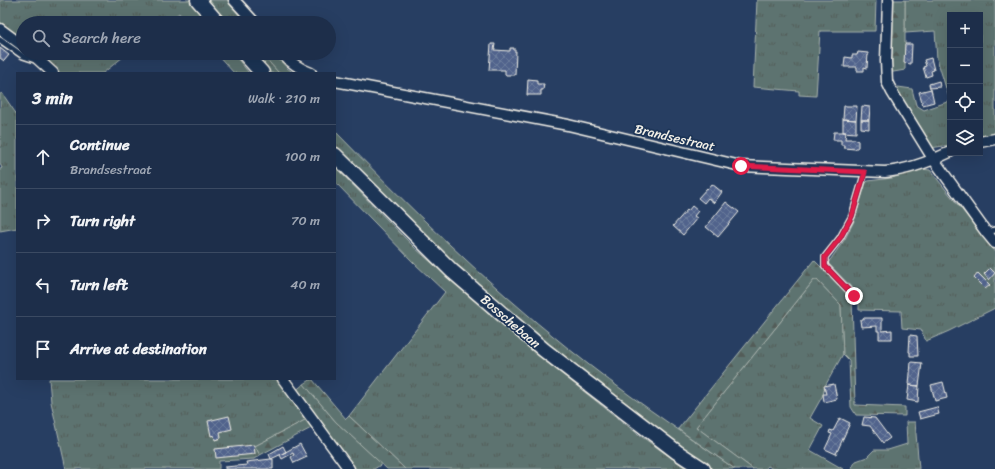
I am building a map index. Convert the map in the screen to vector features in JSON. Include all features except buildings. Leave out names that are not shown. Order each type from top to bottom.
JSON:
[{"type":"main road","points":[[198,0],[212,16]]},
{"type":"main road","points":[[250,60],[261,72]]},
{"type":"main road","name":"Bosschebaan","points":[[336,156],[452,271],[539,345],[677,452],[703,469]]},
{"type":"street","points":[[234,0],[249,16]]},
{"type":"street","points":[[888,0],[886,60],[887,82],[934,160],[990,231],[995,242]]},
{"type":"street","points":[[0,29],[16,41]]},
{"type":"street","points":[[39,60],[52,72]]},
{"type":"street","points":[[289,60],[308,72]]},
{"type":"street","name":"Brandsestraat","points":[[336,81],[568,125],[741,166],[886,172],[902,170],[934,160],[947,154]]},
{"type":"street","points":[[983,141],[995,139]]},
{"type":"street","points":[[285,380],[349,469]]},
{"type":"lane","points":[[0,40],[16,51]]},
{"type":"lane","points":[[34,60],[43,63]]},
{"type":"lane","points":[[854,296],[825,266],[825,257],[840,238],[852,216],[865,172]]},
{"type":"green space","points":[[0,0],[190,0],[203,16],[182,16],[179,13],[175,16],[16,16],[16,39],[0,26]]},
{"type":"green space","points":[[203,0],[230,0],[243,16],[216,16]]},
{"type":"green space","points":[[757,0],[876,0],[875,31],[820,31],[816,96],[799,95],[799,91],[753,87]]},
{"type":"green space","points":[[884,0],[905,0],[905,70],[882,74]]},
{"type":"green space","points":[[905,0],[995,0],[995,136],[983,138],[983,12],[947,12],[947,91],[937,59],[935,31],[905,33]]},
{"type":"green space","points":[[42,60],[119,60],[104,72],[57,72]]},
{"type":"green space","points":[[222,60],[239,60],[248,72],[233,72]]},
{"type":"green space","points":[[253,60],[267,60],[278,72],[263,72]]},
{"type":"green space","points":[[267,60],[280,60],[293,72],[278,72]]},
{"type":"green space","points":[[898,87],[912,89],[916,105],[924,110],[947,102],[947,145],[930,148],[889,92]]},
{"type":"green space","points":[[2,93],[16,114],[16,228],[0,231],[0,169],[2,168],[0,164],[0,94]]},
{"type":"green space","points":[[336,132],[448,243],[538,324],[609,380],[735,469],[708,469],[527,332],[336,153]]},
{"type":"green space","points":[[336,168],[415,248],[525,345],[638,434],[687,469],[405,469],[349,416],[445,292],[414,263],[336,183]]},
{"type":"green space","points":[[921,169],[930,170],[995,251],[995,308],[926,341],[921,330],[902,328],[901,311],[859,310],[859,295],[828,263],[845,239],[854,221],[866,183],[868,181],[892,178]]},
{"type":"green space","points":[[814,260],[852,298],[855,405],[905,407],[905,416],[856,415],[851,407],[849,360],[843,354],[841,305],[817,280],[814,280],[696,427],[753,469],[735,469],[678,429]]},
{"type":"green space","points":[[814,280],[817,280],[841,305],[843,354],[825,386],[823,395],[810,418],[823,426],[810,450],[843,469],[773,469],[768,466],[765,469],[753,469],[696,427]]},
{"type":"green space","points":[[49,380],[279,380],[307,419],[255,446],[260,455],[254,459],[219,461],[219,469],[66,469],[51,402]]},
{"type":"green space","points":[[313,380],[346,419],[349,416],[405,469],[387,469],[336,422],[304,384]]},
{"type":"green space","points":[[304,384],[336,422],[382,464],[374,469],[351,469],[295,391]]},
{"type":"green space","points":[[307,419],[313,427],[260,455],[255,446]]},
{"type":"green space","points":[[906,422],[915,422],[919,469],[851,469],[856,461],[867,457],[874,450],[888,450],[907,444]]},
{"type":"route","points":[[741,166],[865,172],[852,216],[840,238],[825,257],[825,266],[854,296]]}]
